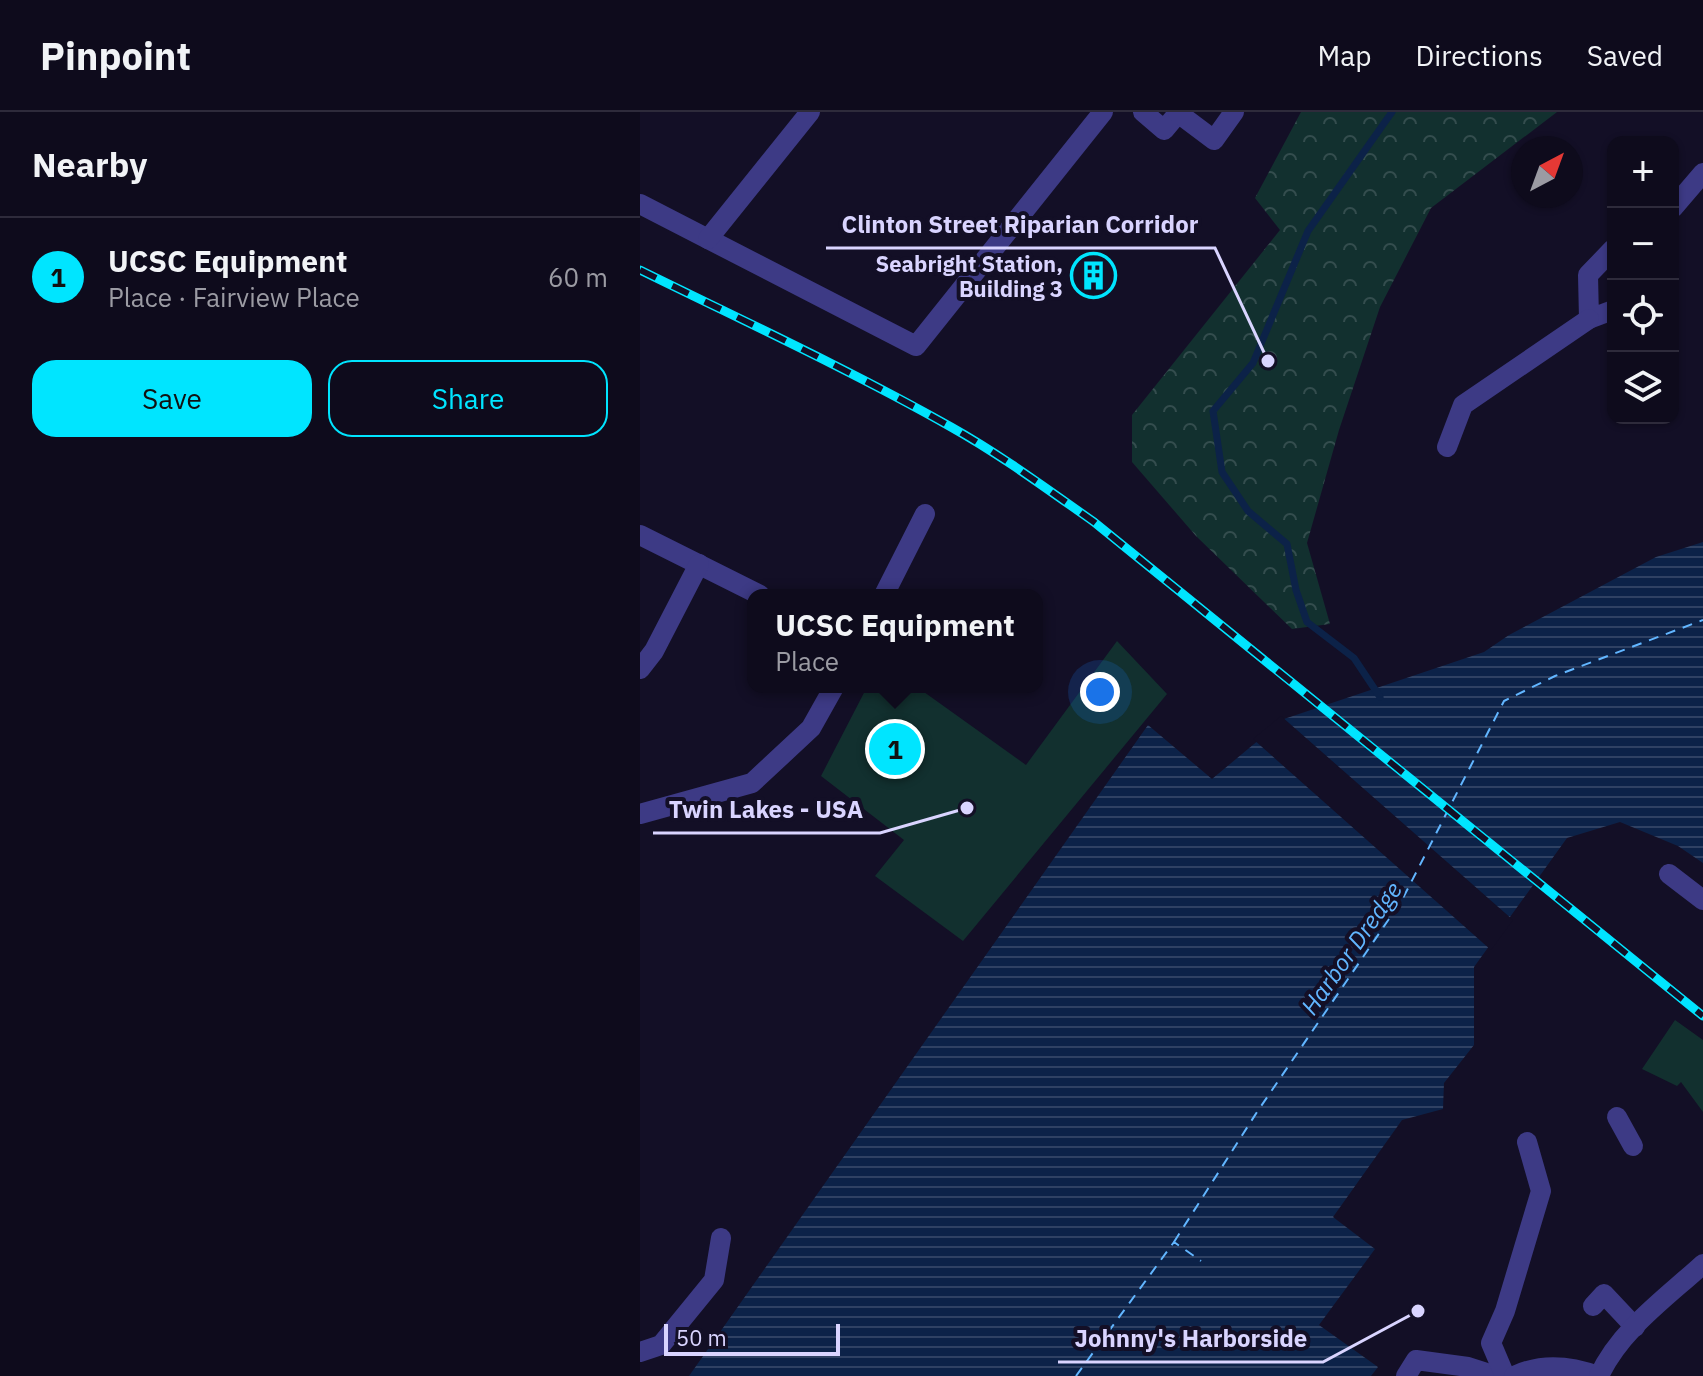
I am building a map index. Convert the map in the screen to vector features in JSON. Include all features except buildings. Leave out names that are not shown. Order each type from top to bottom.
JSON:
[{"type":"street","points":[[708,239],[810,112]]},
{"type":"street","points":[[640,204],[916,346],[1103,112]]},
{"type":"street","points":[[1143,112],[1164,130],[1178,112],[1214,140],[1234,112]]},
{"type":"street","points":[[1679,201],[1703,173]]},
{"type":"street","points":[[1589,319],[1588,275],[1607,255]]},
{"type":"street","points":[[1447,447],[1463,405],[1589,319],[1607,312]]},
{"type":"street","points":[[887,589],[925,514]]},
{"type":"street","points":[[640,535],[748,589]]},
{"type":"street","points":[[640,669],[654,651],[699,564]]},
{"type":"street","points":[[640,814],[752,783],[811,728],[831,693]]},
{"type":"street","points":[[1669,874],[1703,900]]},
{"type":"street","points":[[1617,1117],[1633,1146]]},
{"type":"street","points":[[1505,1376],[1491,1343],[1505,1311],[1541,1191],[1527,1142]]},
{"type":"street","points":[[640,1352],[661,1345],[714,1280],[721,1238]]},
{"type":"street","points":[[1514,1376],[1531,1368],[1575,1367],[1598,1376],[1607,1358],[1635,1327],[1703,1264]]},
{"type":"street","points":[[1593,1306],[1604,1294],[1635,1327]]},
{"type":"street","points":[[1406,1376],[1416,1360],[1468,1367],[1496,1376]]},
{"type":"green space","points":[[1301,112],[1557,112],[1526,136],[1511,136],[1511,147],[1431,208],[1380,307],[1339,430],[1307,543],[1330,624],[1292,629],[1196,536],[1132,462],[1132,415],[1280,230],[1255,198]]},
{"type":"green space","points":[[1117,641],[1167,694],[963,941],[875,876],[904,840],[821,776],[864,693],[925,693],[1026,765]]},
{"type":"green space","points":[[1675,1020],[1703,1040],[1703,1112],[1681,1082],[1677,1086],[1642,1069]]},
{"type":"water","name":"Harbor Dredge","points":[[1703,542],[1703,863],[1678,846],[1620,822],[1567,838],[1474,967],[1474,1045],[1444,1083],[1443,1109],[1402,1120],[1333,1217],[1375,1249],[1319,1325],[1378,1367],[1371,1376],[689,1376],[1148,725],[1212,779],[1284,719],[1484,652],[1509,635],[1656,557]]},
{"type":"pier","points":[[1281,716],[1513,920],[1491,950],[1253,739]]},
{"type":"waterway","points":[[1380,697],[1354,658],[1307,622],[1296,590],[1287,544],[1248,511],[1222,472],[1213,411],[1253,363],[1308,231],[1392,112]]},
{"type":"ferry route","points":[[1174,1242],[1257,1112],[1402,900],[1504,701],[1555,676],[1703,620]]},
{"type":"ferry route","points":[[1076,1376],[1174,1242],[1201,1261]]},
{"type":"railway","points":[[640,270],[913,406],[1006,461],[1094,522],[1703,1016]]},
{"type":"place","name":"Seabright Station, Building 3","points":[[1094,276]]},
{"type":"place","name":"Clinton Street Riparian Corridor","points":[[1268,361]]},
{"type":"place","name":"UCSC Equipment","points":[[895,749]]},
{"type":"place","name":"Twin Lakes - USA","points":[[967,808]]},
{"type":"place","name":"Johnny's Harborside","points":[[1418,1311]]}]
